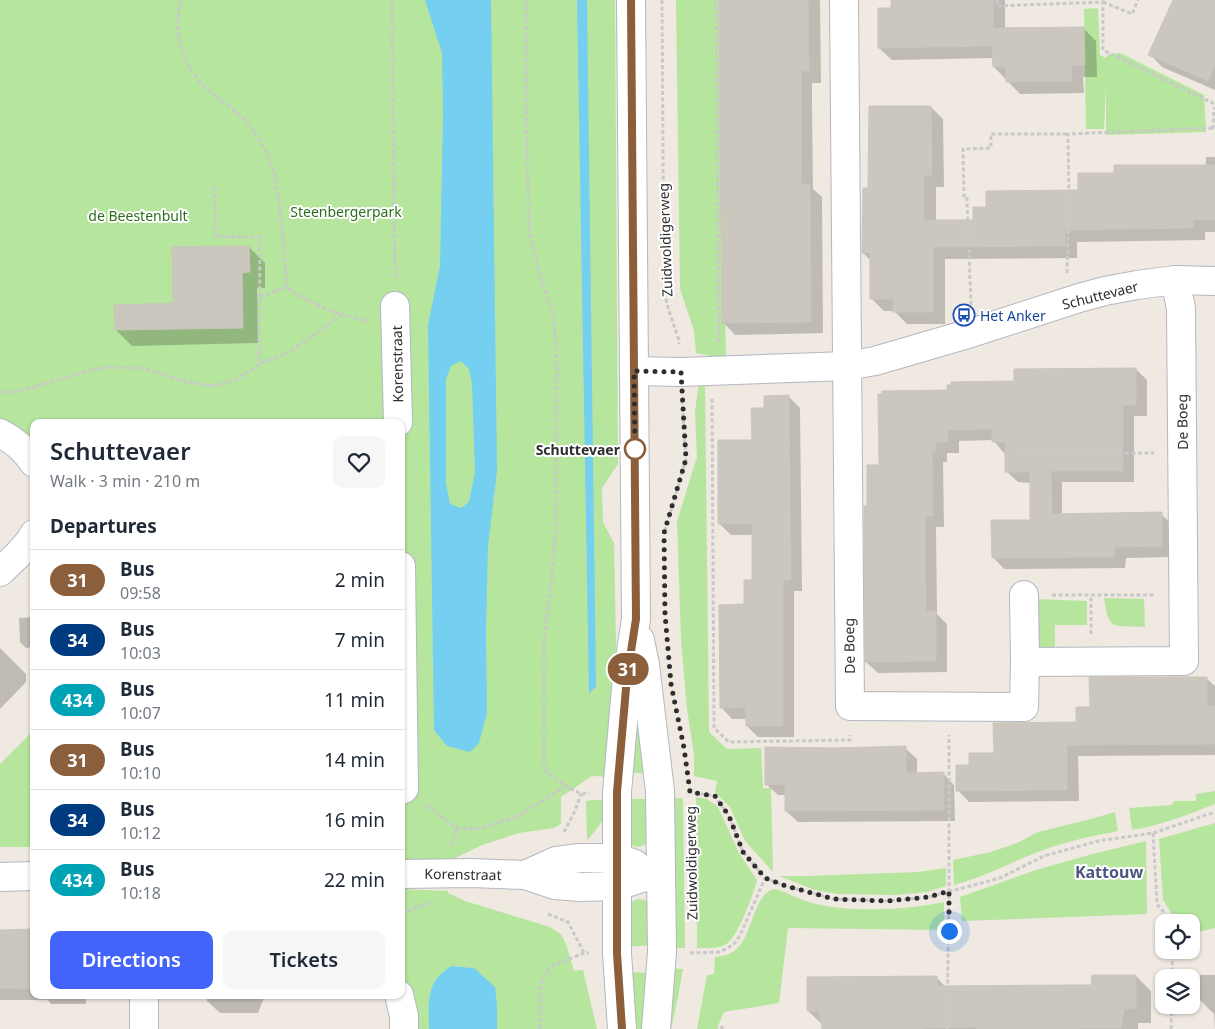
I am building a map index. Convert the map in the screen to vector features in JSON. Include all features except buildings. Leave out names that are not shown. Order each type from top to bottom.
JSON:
[{"type":"street","points":[[622,1029],[617,953],[617,792],[627,677],[636,619],[631,0]]},
{"type":"street","points":[[844,0],[847,366]]},
{"type":"street","name":"Schuttevaer","points":[[634,371],[681,372],[847,366],[875,361],[1105,291],[1175,280],[1215,281]]},
{"type":"street","name":"De Boeg","points":[[1025,662],[1184,661],[1181,308],[1175,280]]},
{"type":"street","name":"Korenstraat","points":[[396,316],[398,419]]},
{"type":"street","name":"De Boeg","points":[[847,366],[850,706]]},
{"type":"street","points":[[0,432],[13,440],[30,458]]},
{"type":"street","points":[[0,572],[30,541]]},
{"type":"street","points":[[850,706],[1024,707],[1024,595]]},
{"type":"street","points":[[636,619],[645,665],[660,790],[662,952],[656,1029]]},
{"type":"street","name":"Korenstraat","points":[[526,875],[556,861],[580,858],[617,858],[661,872]]},
{"type":"street","name":"Korenstraat","points":[[405,874],[471,873],[526,875],[556,885],[580,887],[617,886],[661,872]]},
{"type":"street","points":[[0,877],[30,876]]},
{"type":"street","points":[[144,999],[144,1029]]},
{"type":"street","points":[[401,999],[404,1029]]},
{"type":"path","points":[[180,0],[178,29],[182,51],[189,66],[204,87],[230,106],[248,124],[264,148],[273,168],[286,262],[286,287]]},
{"type":"path","points":[[286,287],[320,307],[347,317],[396,316],[392,0]]},
{"type":"path","points":[[526,0],[529,230],[541,278],[554,317],[556,366],[555,545],[544,639],[543,759],[548,773],[581,794]]},
{"type":"path","name":"Zuidwoldigerweg","points":[[662,0],[664,292],[679,340],[686,459],[664,533]]},
{"type":"path","points":[[716,0],[714,728],[729,742],[850,740],[850,706]]},
{"type":"path","points":[[997,0],[997,6],[1103,2],[1132,14],[1138,0]]},
{"type":"path","points":[[971,333],[967,196],[964,196],[963,149],[991,148],[992,134],[1068,134],[1214,128],[1215,105],[1103,50],[1103,2]]},
{"type":"path","points":[[1067,278],[1068,134]]},
{"type":"path","points":[[214,187],[216,237],[260,237],[259,364]]},
{"type":"path","points":[[260,297],[286,287]]},
{"type":"path","points":[[0,392],[13,392],[35,387],[106,367],[145,369],[187,382],[214,386],[236,380],[259,364],[287,353],[319,332],[341,314]]},
{"type":"path","points":[[1021,454],[1182,452]]},
{"type":"path","points":[[1024,595],[1184,595]]},
{"type":"path","points":[[1091,595],[1091,662]]},
{"type":"path","points":[[947,1029],[949,707]]},
{"type":"path","name":"Zuidwoldigerweg","points":[[689,783],[690,792],[715,796],[729,816],[743,852],[765,878]]},
{"type":"path","points":[[405,791],[457,828],[478,829],[518,816],[566,786]]},
{"type":"path","points":[[692,944],[692,953],[720,952],[733,945],[742,931],[765,878],[786,886],[834,899],[887,901],[929,897],[1000,878],[1044,856],[1098,841],[1153,833],[1215,812]]},
{"type":"path","points":[[1153,833],[1156,904],[1165,914]]},
{"type":"path","points":[[540,1029],[541,985],[545,973],[554,965],[584,953]]},
{"type":"path","points":[[1171,1029],[1172,1014]]},
{"type":"green space","name":"Steenbergerpark","points":[[0,0],[615,0],[618,464],[602,488],[603,522],[614,543],[618,696],[611,777],[592,776],[561,797],[561,824],[554,828],[519,833],[482,845],[453,859],[405,862],[405,419],[30,419],[30,445],[0,423]]},
{"type":"green space","points":[[676,0],[719,0],[726,357],[696,353],[694,331],[680,289]]},
{"type":"green space","points":[[1098,8],[1100,55],[1106,58],[1107,55],[1120,53],[1204,95],[1206,132],[1106,135],[1106,86],[1104,129],[1086,129],[1084,9]]},
{"type":"green space","points":[[699,383],[705,384],[709,732],[727,749],[761,748],[763,788],[771,788],[773,872],[745,841],[730,807],[715,792],[717,781],[694,776],[694,755],[687,709],[681,640],[677,521],[697,457],[695,411]]},
{"type":"green space","points":[[1104,598],[1144,599],[1145,627],[1112,624],[1107,615]]},
{"type":"green space","points":[[1035,599],[1087,601],[1087,625],[1055,625],[1055,651],[1045,650],[1035,644]]},
{"type":"green space","points":[[634,687],[648,774],[628,772]]},
{"type":"green space","points":[[30,734],[30,847],[0,847],[0,764]]},
{"type":"green space","points":[[1215,791],[1215,804],[1174,819],[1132,830],[1129,808],[1172,805],[1174,801],[1196,801],[1196,794]]},
{"type":"green space","points":[[696,797],[707,799],[718,807],[739,853],[757,880],[735,935],[725,945],[715,948],[697,948]]},
{"type":"green space","points":[[669,798],[682,798],[683,800],[685,948],[669,948]]},
{"type":"green space","points":[[608,799],[602,821],[587,840],[586,801]]},
{"type":"green space","points":[[625,799],[651,799],[653,839],[638,847],[627,844]]},
{"type":"green space","points":[[1115,812],[1118,831],[1052,847],[954,885],[953,860],[991,852],[1017,843],[1038,832]]},
{"type":"green space","points":[[1215,823],[1215,928],[1200,931],[1200,914],[1172,914],[1163,900],[1159,839]]},
{"type":"green space","points":[[1146,841],[1147,914],[962,921],[960,897],[1036,870]]},
{"type":"green space","points":[[946,868],[946,886],[927,892],[897,895],[837,894],[815,890],[779,876],[918,872]]},
{"type":"green space","points":[[405,889],[448,891],[448,893],[465,901],[550,927],[561,934],[574,971],[583,970],[597,1029],[497,1029],[497,1006],[474,968],[451,966],[429,1004],[429,1029],[411,1029],[405,984]]},
{"type":"green space","points":[[774,889],[812,903],[843,908],[913,907],[944,902],[944,930],[788,928],[779,1003],[724,1012],[718,1029],[697,1029],[707,975],[714,974],[715,957],[729,954],[739,947],[761,900],[766,893]]},
{"type":"green space","points":[[638,899],[645,900],[653,906],[653,945],[627,947],[631,902]]},
{"type":"green space","points":[[667,968],[683,969],[671,1029],[662,1029]]},
{"type":"green space","points":[[628,972],[653,973],[646,1029],[634,1029]]},
{"type":"water","points":[[425,0],[491,0],[497,471],[488,546],[487,713],[479,743],[470,752],[447,746],[434,730],[428,325],[440,266],[443,113],[442,53]],"holes":[[[461,361],[469,369],[472,384],[475,472],[469,502],[461,508],[450,504],[446,483],[446,379],[451,366]]]},
{"type":"water","points":[[577,0],[587,0],[596,687],[589,693]]},
{"type":"water","points":[[451,966],[474,968],[495,987],[497,1029],[429,1029],[429,1001],[432,987],[439,976]]},
{"type":"bus line","name":"31","points":[[622,1029],[617,953],[617,792],[627,677],[636,619],[631,0]]},
{"type":"place","name":"Het Anker","points":[[964,315]]},
{"type":"place","name":"Schuttevaer","points":[[635,449]]},
{"type":"district","name":"Kattouw","points":[[1109,872]]},
{"type":"route","points":[[635,449],[634,371],[681,372],[686,459],[664,533],[665,614],[671,684],[684,748],[690,792],[715,796],[729,816],[743,852],[765,878],[786,886],[834,899],[887,901],[929,897],[949,891],[949,931]]},
{"type":"park label","name":"de Beestenbult","points":[[138,215]]}]
